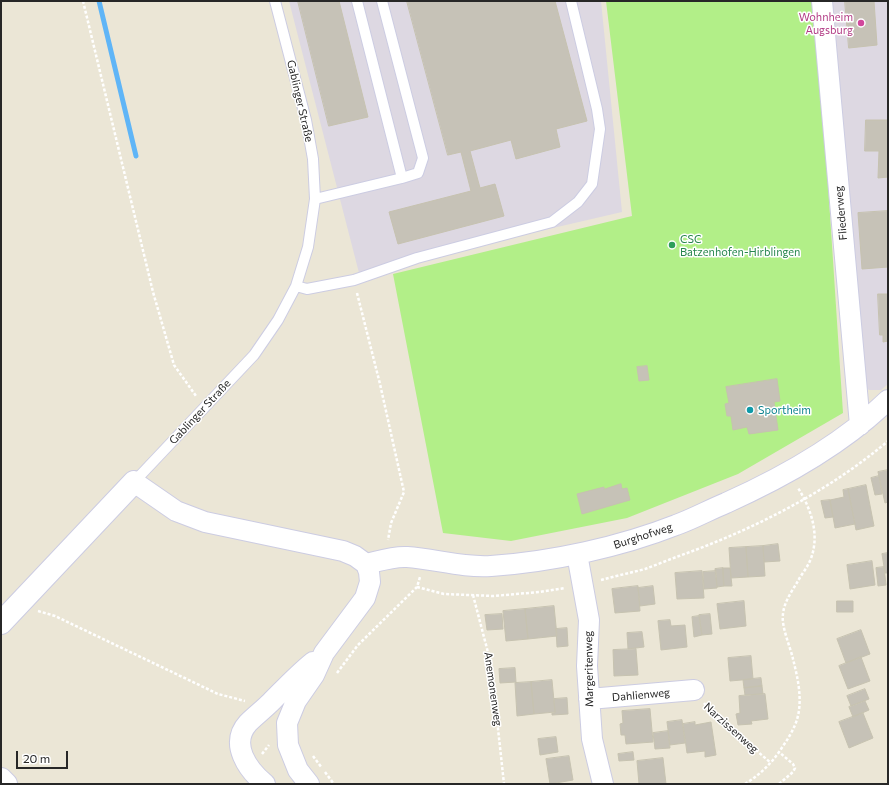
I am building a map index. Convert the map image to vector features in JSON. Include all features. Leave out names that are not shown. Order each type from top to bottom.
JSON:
[{"type":"street","name":"Fliederweg","points":[[822,1],[860,425]]},
{"type":"street","name":"Burghofweg","points":[[375,562],[405,556],[459,565],[490,566],[550,559],[634,540],[677,525],[789,472],[842,439],[888,400]]},
{"type":"street","points":[[1,623],[134,482],[176,511],[205,522],[343,551],[375,562],[369,572],[370,582],[365,598],[324,653],[314,675],[296,701],[287,723],[288,745],[298,770],[309,784]]},
{"type":"street","name":"Margeritenweg","points":[[577,554],[589,620],[587,666],[592,739],[603,784]]},
{"type":"street","points":[[264,784],[245,763],[242,754],[242,735],[247,724],[302,671],[324,653]]},
{"type":"street","name":"Dahlienweg","points":[[589,700],[694,690]]},
{"type":"street","points":[[1,778],[6,784]]},
{"type":"lane","name":"Gablinger Straße","points":[[134,482],[254,355],[278,320],[296,286],[308,247],[315,199],[313,159],[306,120],[275,1]]},
{"type":"lane","points":[[357,1],[402,178]]},
{"type":"lane","points":[[315,199],[418,173],[423,158],[382,1]]},
{"type":"lane","points":[[296,286],[307,290],[354,280],[417,258],[552,222],[578,202],[592,184],[600,128],[597,109],[571,1]]},
{"type":"path","points":[[83,1],[153,292],[174,365],[204,407]]},
{"type":"path","points":[[354,280],[380,384],[404,492],[375,562]]},
{"type":"path","points":[[745,784],[771,763],[792,732],[798,714],[799,689],[797,675],[782,615],[790,593],[809,563],[813,552],[815,539],[814,524],[811,510],[805,498]]},
{"type":"path","points":[[336,674],[358,645],[417,587],[426,559]]},
{"type":"path","name":"Anemonenweg","points":[[417,587],[444,594],[473,595],[492,664],[504,784]]},
{"type":"path","points":[[19,605],[55,616],[218,694],[253,703],[265,708]]},
{"type":"path","name":"Narzissenweg","points":[[694,690],[710,711],[771,763]]},
{"type":"path","points":[[779,752],[793,764],[795,768],[793,772],[779,784]]},
{"type":"path","points":[[313,755],[334,784]]},
{"type":"shaded area","points":[[289,1],[601,1],[622,212],[359,273]]},
{"type":"shaded area","points":[[832,1],[888,1],[888,384],[881,390],[869,390],[862,383]]},
{"type":"green space","name":"CSC Batzenhofen-Hirblingen","points":[[606,1],[816,1],[843,413],[738,474],[627,518],[511,541],[443,533],[393,274],[632,216]]},
{"type":"building","points":[[298,1],[339,1],[368,117],[329,126]]},
{"type":"building","points":[[407,1],[555,1],[587,121],[556,129],[560,147],[516,159],[511,140],[470,151],[480,188],[495,184],[504,216],[398,244],[389,212],[471,191],[461,152],[448,155]]},
{"type":"building","name":"Wohnheim Augsburg","points":[[845,1],[874,1],[877,45],[849,48]]},
{"type":"building","points":[[866,120],[888,120],[888,177],[878,178],[879,151],[865,151]]},
{"type":"building","points":[[888,211],[888,267],[862,269],[858,213]]},
{"type":"building","points":[[878,294],[888,294],[888,341],[883,342],[883,335],[880,335]]},
{"type":"building","points":[[647,366],[649,380],[639,381],[637,367]]},
{"type":"building","name":"Sportheim","points":[[777,379],[780,401],[774,402],[778,430],[749,434],[747,427],[733,430],[731,416],[727,416],[725,404],[729,403],[726,387]]},
{"type":"building","points":[[888,470],[888,502],[885,503],[878,472]]},
{"type":"building","points":[[879,476],[882,494],[875,495],[871,478]]},
{"type":"building","points":[[621,484],[622,489],[627,488],[630,500],[582,514],[577,494]]},
{"type":"building","points":[[866,485],[874,526],[856,530],[848,489]]},
{"type":"building","points":[[848,489],[855,524],[835,528],[830,500],[844,497],[843,490]]},
{"type":"building","points":[[830,500],[833,517],[825,518],[821,501]]},
{"type":"building","points":[[778,544],[780,561],[764,562],[763,546]]},
{"type":"building","points":[[763,546],[765,576],[748,577],[746,547]]},
{"type":"building","points":[[746,547],[748,577],[731,578],[729,548]]},
{"type":"building","points":[[888,553],[888,573],[885,573],[882,554]]},
{"type":"building","points":[[872,561],[875,585],[850,589],[847,565]]},
{"type":"building","points":[[884,567],[886,585],[878,586],[876,568]]},
{"type":"building","points":[[723,568],[724,586],[717,587],[715,569]]},
{"type":"building","points":[[723,568],[730,568],[732,586],[724,586]]},
{"type":"building","points":[[702,571],[704,598],[677,599],[675,573]]},
{"type":"building","points":[[716,571],[717,588],[704,589],[703,572]]},
{"type":"building","points":[[638,586],[640,611],[615,613],[612,589]]},
{"type":"building","points":[[653,586],[655,604],[640,606],[638,588]]},
{"type":"building","points":[[744,601],[746,626],[720,629],[717,604]]},
{"type":"building","points":[[837,601],[853,601],[853,612],[837,612]]},
{"type":"building","points":[[554,606],[557,636],[528,639],[525,609]]},
{"type":"building","points":[[525,609],[528,639],[506,641],[503,611]]},
{"type":"building","points":[[502,614],[503,629],[487,630],[485,615]]},
{"type":"building","points":[[710,614],[712,634],[702,635],[699,615]]},
{"type":"building","points":[[699,616],[702,635],[694,637],[692,617]]},
{"type":"building","points":[[670,620],[671,626],[685,625],[687,647],[661,650],[658,621]]},
{"type":"building","points":[[567,628],[568,646],[557,647],[556,629]]},
{"type":"building","points":[[861,630],[870,654],[846,663],[837,639]]},
{"type":"building","points":[[642,632],[644,647],[628,649],[627,633]]},
{"type":"building","points":[[636,649],[638,675],[614,676],[613,650]]},
{"type":"building","points":[[751,656],[753,679],[730,681],[728,658]]},
{"type":"building","points":[[861,657],[870,681],[848,689],[839,666]]},
{"type":"building","points":[[515,668],[516,682],[500,683],[499,669]]},
{"type":"building","points":[[761,678],[762,686],[744,688],[743,680]]},
{"type":"building","points":[[552,680],[555,712],[534,714],[531,682]]},
{"type":"building","points":[[531,682],[534,714],[517,716],[515,683]]},
{"type":"building","points":[[762,686],[763,694],[745,695],[744,688]]},
{"type":"building","points":[[865,689],[869,699],[851,706],[847,696]]},
{"type":"building","points":[[765,694],[768,719],[751,721],[752,724],[738,725],[736,714],[740,713],[739,696]]},
{"type":"building","points":[[567,698],[568,714],[552,715],[552,713],[555,713],[554,699]]},
{"type":"building","points":[[865,701],[869,710],[853,717],[849,707]]},
{"type":"building","points":[[650,709],[653,742],[626,744],[625,735],[621,735],[620,724],[623,723],[622,711]]},
{"type":"building","points":[[863,713],[873,738],[849,748],[839,722]]},
{"type":"building","points":[[682,720],[685,743],[670,745],[667,722]]},
{"type":"building","points":[[695,722],[695,725],[711,722],[716,755],[705,757],[705,751],[687,753],[683,724]]},
{"type":"building","points":[[668,731],[670,748],[655,749],[653,733]]},
{"type":"building","points":[[556,737],[558,752],[540,755],[538,739]]},
{"type":"building","points":[[633,752],[634,760],[619,761],[618,754]]},
{"type":"building","points":[[569,756],[573,780],[550,784],[546,759]]},
{"type":"building","points":[[663,758],[666,784],[639,784],[637,761]]},
{"type":"waterway","points":[[99,1],[136,156]]},
{"type":"place","name":"Wohnheim Augsburg","points":[[861,23]]},
{"type":"place","name":"CSC Batzenhofen-Hirblingen","points":[[672,245]]},
{"type":"place","name":"Sportheim","points":[[750,410]]}]
